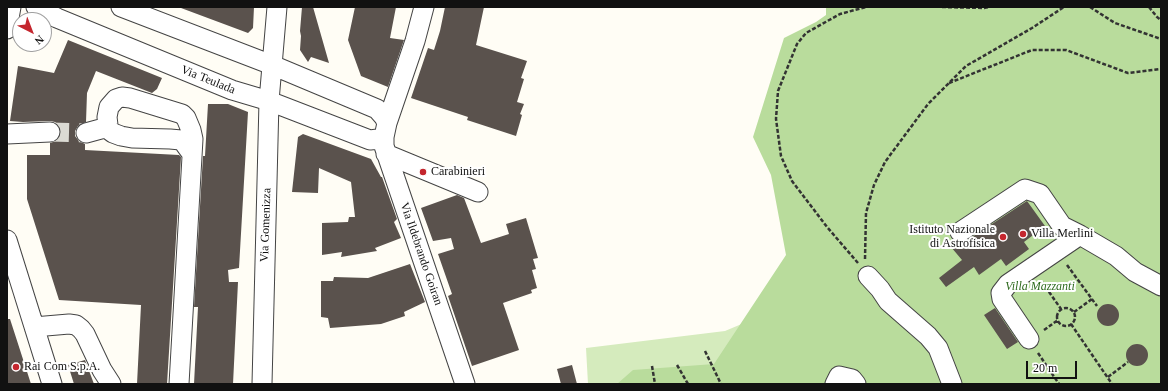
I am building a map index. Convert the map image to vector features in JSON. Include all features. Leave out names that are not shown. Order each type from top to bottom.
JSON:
[{"type":"street","points":[[7,29],[11,7]]},
{"type":"street","name":"Via Teulada","points":[[36,7],[56,18],[232,90],[269,101],[370,140],[386,138]]},
{"type":"street","points":[[121,7],[272,65],[377,109],[384,117],[386,138]]},
{"type":"street","name":"Via Gomenizza","points":[[262,384],[269,101],[277,7]]},
{"type":"street","points":[[386,138],[424,7]]},
{"type":"street","points":[[179,384],[193,139],[192,130],[186,118],[182,114],[130,98],[122,97],[116,99],[109,107],[107,112],[108,127],[113,133],[121,136],[181,140],[192,154]]},
{"type":"street","points":[[86,133],[108,127]]},
{"type":"street","points":[[7,134],[50,132]]},
{"type":"street","points":[[386,138],[478,192]]},
{"type":"street","name":"Via Ildebrando Goiran","points":[[386,138],[465,384]]},
{"type":"street","points":[[960,232],[1025,189],[1040,194],[1062,226],[1116,256],[1135,272],[1161,286]]},
{"type":"street","points":[[1029,339],[1002,299],[1001,292],[1008,284],[1080,235]]},
{"type":"street","points":[[7,240],[52,384]]},
{"type":"street","points":[[868,276],[880,289],[888,301],[928,336],[938,348],[952,384]]},
{"type":"street","points":[[34,327],[69,324],[76,325],[85,334],[102,370],[111,384]]},
{"type":"street","points":[[835,384],[839,376],[852,379],[856,384]]},
{"type":"path","points":[[866,7],[840,14],[806,33],[797,44],[778,91],[776,119],[781,156],[792,181],[827,227],[868,276]]},
{"type":"path","points":[[942,7],[990,7]]},
{"type":"path","points":[[868,276],[865,258],[866,214],[874,185],[885,162],[908,129],[947,83],[966,66],[1032,28],[1064,7]]},
{"type":"path","points":[[1090,7],[1115,23],[1161,39]]},
{"type":"path","points":[[1149,7],[1161,20]]},
{"type":"path","points":[[947,83],[1032,50],[1066,50],[1128,73],[1161,68]]},
{"type":"path","points":[[1057,251],[1097,306]]},
{"type":"path","points":[[1032,268],[1061,309]]},
{"type":"path","points":[[1074,312],[1092,299]]},
{"type":"path","points":[[1061,309],[1071,309],[1074,312],[1075,317],[1071,324]]},
{"type":"path","points":[[1061,309],[1058,314],[1058,320],[1063,325],[1071,324]]},
{"type":"path","points":[[1071,324],[1112,384]]},
{"type":"path","points":[[1029,339],[1059,384]]},
{"type":"path","points":[[705,351],[721,384]]},
{"type":"path","points":[[1107,377],[1128,362]]},
{"type":"path","points":[[677,365],[688,384]]},
{"type":"path","points":[[652,366],[655,384]]},
{"type":"green space","name":"Villa Mazzanti","points":[[826,7],[1161,7],[1161,384],[617,384],[633,370],[714,364],[786,255],[771,175],[753,137],[784,38],[816,22],[826,15]]},
{"type":"green space","points":[[872,269],[833,384],[588,384],[586,348],[725,331]]},
{"type":"building","points":[[254,7],[253,28],[248,33],[181,8]]},
{"type":"building","points":[[302,7],[313,7],[329,63],[311,57],[308,62],[300,50]]},
{"type":"building","points":[[355,7],[396,7],[390,38],[404,40],[388,87],[361,76],[348,40]]},
{"type":"building","points":[[445,7],[484,7],[476,45],[527,61],[521,78],[524,79],[517,102],[524,104],[520,114],[522,115],[516,136],[467,120],[468,117],[411,98],[428,48],[434,50]]},
{"type":"building","points":[[68,40],[162,78],[157,89],[152,93],[96,71],[87,93],[86,122],[78,126],[75,131],[75,136],[79,141],[85,144],[85,150],[179,155],[181,157],[167,384],[137,384],[141,305],[59,300],[27,199],[27,155],[50,155],[50,143],[56,141],[60,137],[61,131],[55,122],[50,121],[10,121],[18,66],[54,73]]},
{"type":"building","points":[[208,104],[228,104],[248,112],[239,268],[228,270],[229,282],[238,282],[233,384],[194,384],[198,307],[194,307],[203,156],[205,156]]},
{"type":"building","points":[[303,134],[371,159],[382,177],[397,219],[394,222],[401,238],[375,248],[377,251],[341,257],[342,252],[322,255],[322,223],[348,222],[349,217],[355,217],[351,182],[319,168],[318,193],[292,192],[298,137]]},
{"type":"building","points":[[457,195],[464,198],[481,243],[509,234],[506,224],[526,218],[538,258],[533,259],[536,269],[532,270],[537,288],[531,290],[532,293],[503,303],[519,350],[472,366],[448,296],[452,294],[438,254],[454,249],[451,238],[433,241],[421,208]]},
{"type":"building","name":"Villa Merlini","points":[[1027,201],[1045,226],[1024,242],[1029,249],[1006,266],[1001,259],[979,275],[974,267],[946,287],[939,278],[962,260],[951,247],[957,242],[961,243],[966,241]]},
{"type":"building","points":[[410,264],[425,302],[404,312],[405,316],[381,324],[330,328],[328,318],[321,317],[321,281],[333,281],[334,277],[368,278]]},
{"type":"building","points":[[1108,304],[1116,307],[1119,315],[1116,323],[1108,326],[1100,323],[1097,315],[1100,307]]},
{"type":"building","points":[[995,308],[1018,342],[1007,349],[984,315]]},
{"type":"building","points":[[7,319],[10,319],[31,384],[7,384]]},
{"type":"building","points":[[1137,344],[1145,347],[1148,355],[1145,363],[1137,366],[1129,363],[1126,355],[1129,347]]},
{"type":"building","points":[[85,360],[94,384],[74,384],[68,365]]},
{"type":"building","points":[[572,365],[577,384],[561,384],[557,369]]},
{"type":"tunnel","points":[[50,132],[86,133]]},
{"type":"place","name":"Carabinieri","points":[[423,172]]},
{"type":"place","name":"Villa Merlini","points":[[1023,234]]},
{"type":"place","name":"Istituto Nazionale di Astrofisica","points":[[1003,237]]},
{"type":"place","name":"Rai Com S.p.A.","points":[[16,367]]}]
